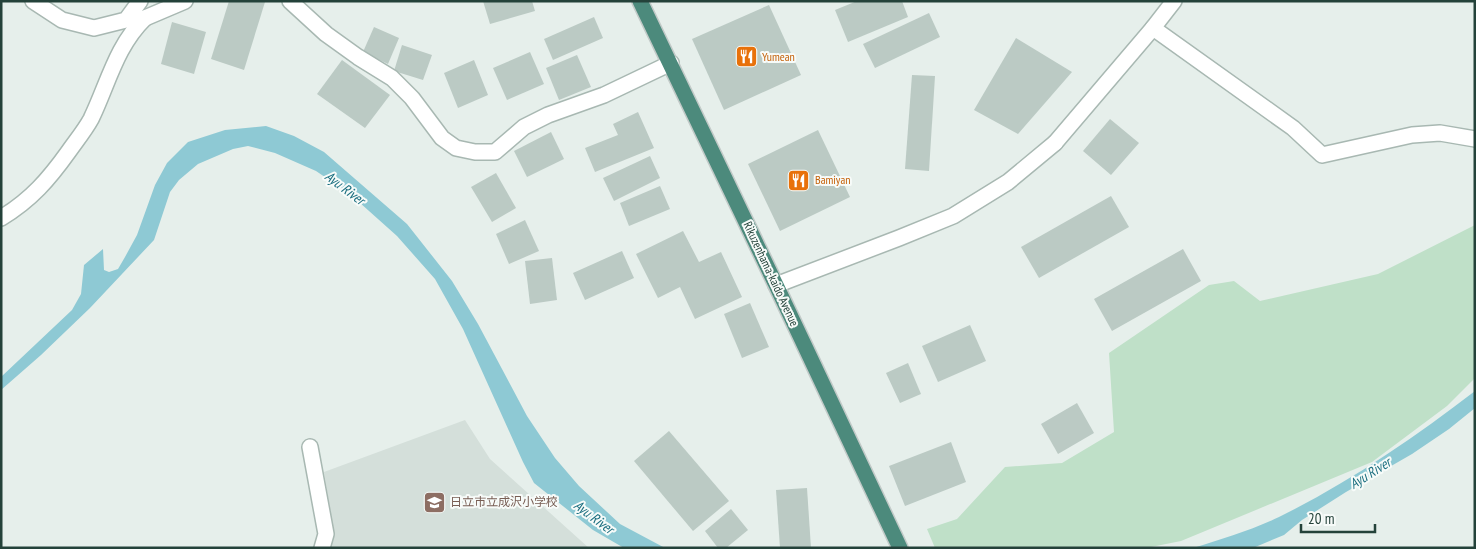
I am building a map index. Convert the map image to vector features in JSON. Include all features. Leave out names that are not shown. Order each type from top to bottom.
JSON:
[{"type":"highway","name":"Rikuzenhama-kaido Avenue","points":[[640,1],[900,548]]},
{"type":"street","points":[[33,1],[62,20],[94,28],[126,20],[145,18],[185,1]]},
{"type":"street","points":[[126,20],[140,1]]},
{"type":"street","points":[[290,1],[326,34],[392,78],[412,98],[442,138],[456,148],[475,152],[495,152],[532,123],[548,115],[604,95],[671,63]]},
{"type":"street","points":[[776,285],[953,216],[1008,182],[1055,142],[1174,1]]},
{"type":"street","points":[[1,218],[13,211],[40,189],[74,145],[90,121],[124,44],[132,30],[145,18]]},
{"type":"street","points":[[1153,28],[1293,128],[1322,155],[1412,135],[1440,133],[1475,139]]},
{"type":"street","points":[[310,447],[326,534],[322,548]]},
{"type":"shaded area","name":"日立市立成沢小学校","points":[[465,420],[490,459],[589,548],[330,548],[334,533],[324,472]]},
{"type":"green space","points":[[1475,225],[1475,378],[1447,406],[1372,462],[1181,541],[1146,548],[935,548],[927,529],[957,519],[1005,467],[1062,463],[1114,432],[1109,353],[1209,285],[1234,281],[1260,301],[1378,274]]},
{"type":"water","name":"Ayu River","points":[[266,126],[294,136],[324,152],[407,224],[452,281],[478,324],[527,416],[555,458],[579,486],[620,524],[665,548],[624,548],[593,530],[534,483],[463,329],[435,279],[397,236],[350,194],[316,171],[275,153],[248,146],[233,149],[198,164],[179,180],[170,192],[154,240],[90,308],[1,390],[1,377],[72,310],[81,294],[84,265],[103,249],[104,270],[109,272],[118,269],[137,235],[155,185],[167,163],[188,142],[225,130]]},
{"type":"water","name":"Ayu River","points":[[1475,391],[1475,408],[1449,429],[1412,454],[1302,520],[1284,535],[1253,548],[1193,548],[1258,526],[1305,504],[1380,459]]},
{"type":"building","points":[[229,1],[265,2],[244,70],[211,59]]},
{"type":"building","points":[[483,1],[532,1],[535,11],[490,24]]},
{"type":"building","points":[[857,1],[902,1],[908,17],[848,42],[835,10]]},
{"type":"building","name":"Yumean","points":[[769,5],[801,75],[724,110],[692,39]]},
{"type":"building","points":[[929,13],[940,37],[875,68],[863,44]]},
{"type":"building","points":[[594,17],[603,38],[553,60],[544,39]]},
{"type":"building","points":[[172,22],[206,32],[194,74],[161,64]]},
{"type":"building","points":[[374,27],[399,38],[388,64],[363,52]]},
{"type":"building","points":[[1016,38],[1072,72],[1018,134],[974,110]]},
{"type":"building","points":[[402,45],[432,55],[423,80],[394,71]]},
{"type":"building","points":[[530,52],[544,84],[507,100],[493,68]]},
{"type":"building","points":[[577,55],[591,87],[559,100],[546,68]]},
{"type":"building","points":[[342,60],[390,95],[365,128],[317,94]]},
{"type":"building","points":[[474,60],[488,95],[458,108],[444,73]]},
{"type":"building","points":[[912,75],[935,76],[929,171],[905,169]]},
{"type":"building","points":[[638,112],[654,148],[595,172],[585,148],[618,135],[613,124]]},
{"type":"building","points":[[1110,119],[1139,143],[1111,175],[1083,151]]},
{"type":"building","name":"Bamiyan","points":[[818,130],[850,197],[780,231],[748,164]]},
{"type":"building","points":[[551,132],[564,159],[527,177],[514,151]]},
{"type":"building","points":[[650,156],[660,178],[614,201],[603,178]]},
{"type":"building","points":[[496,173],[516,208],[492,222],[471,187]]},
{"type":"building","points":[[660,186],[670,209],[629,226],[620,203]]},
{"type":"building","points":[[1111,196],[1129,227],[1039,278],[1021,247]]},
{"type":"building","points":[[525,220],[539,251],[509,264],[496,234]]},
{"type":"building","points":[[683,231],[699,262],[721,252],[742,297],[695,319],[680,287],[658,298],[636,254]]},
{"type":"building","points":[[1183,249],[1201,281],[1112,331],[1094,299]]},
{"type":"building","points":[[622,251],[634,278],[585,300],[573,273]]},
{"type":"building","points":[[552,258],[557,300],[530,304],[525,261]]},
{"type":"building","points":[[750,303],[769,347],[742,358],[724,314]]},
{"type":"building","points":[[970,325],[986,361],[938,382],[922,346]]},
{"type":"building","points":[[908,363],[921,394],[900,403],[886,373]]},
{"type":"building","points":[[1077,403],[1094,433],[1058,454],[1041,424]]},
{"type":"building","points":[[669,431],[729,501],[693,531],[634,461]]},
{"type":"building","points":[[951,442],[966,482],[905,506],[889,466]]},
{"type":"building","points":[[807,488],[811,548],[780,548],[776,490]]},
{"type":"building","points":[[731,509],[748,530],[726,548],[718,548],[705,531]]},
{"type":"place","name":"Yumean","points":[[746,57]]},
{"type":"place","name":"Bamiyan","points":[[799,180]]},
{"type":"place","name":"日立市立成沢小学校","points":[[434,502]]}]
